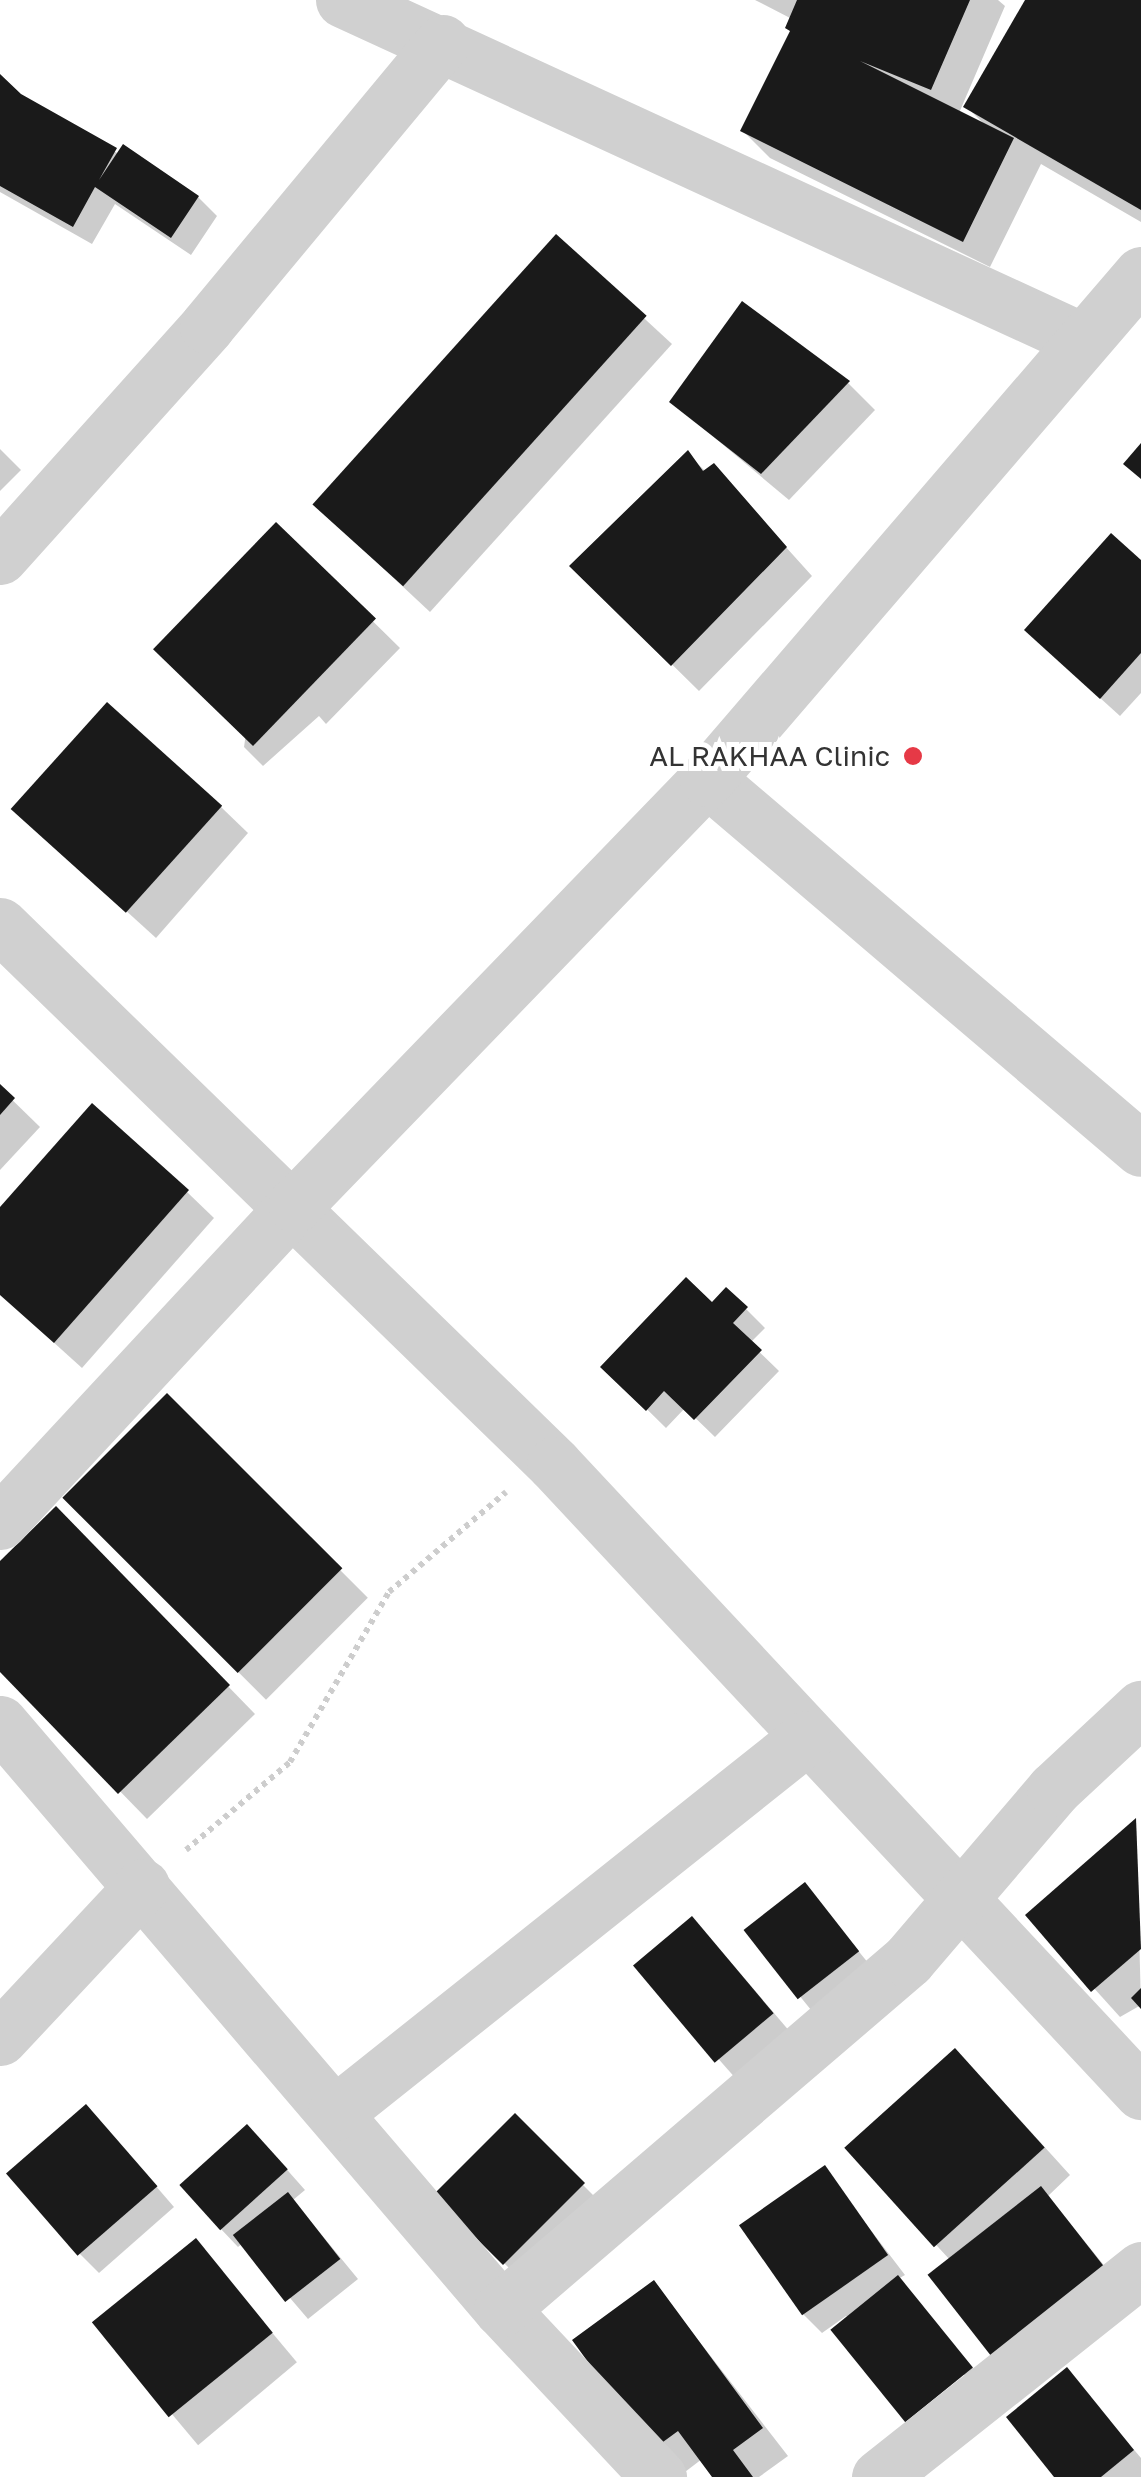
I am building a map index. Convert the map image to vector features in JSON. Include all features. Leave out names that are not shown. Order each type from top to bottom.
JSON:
[{"type":"street","points":[[344,0],[443,42],[1080,339]]},
{"type":"street","points":[[0,558],[206,326],[443,42]]},
{"type":"street","points":[[0,1522],[295,1205],[707,779],[1080,339],[1141,274]]},
{"type":"street","points":[[707,779],[1141,1149]]},
{"type":"street","points":[[0,925],[295,1205],[554,1464],[956,1900],[1141,2092]]},
{"type":"street","points":[[501,2308],[908,1960],[1054,1789],[1141,1708]]},
{"type":"street","points":[[0,1723],[501,2308],[659,2477]]},
{"type":"street","points":[[335,2113],[806,1738]]},
{"type":"street","points":[[0,2038],[142,1886]]},
{"type":"street","points":[[879,2477],[1141,2269]]},
{"type":"path","points":[[142,1886],[290,1762],[389,1592],[484,1505],[554,1464]]},
{"type":"building","points":[[797,0],[970,0],[931,90],[860,61],[1014,138],[963,242],[740,131],[790,31],[785,28]]},
{"type":"building","points":[[1025,0],[1141,0],[1141,210],[963,107]]},
{"type":"building","points":[[0,74],[21,94],[117,148],[99,180],[123,144],[199,196],[171,238],[95,187],[73,227],[0,186]]},
{"type":"building","points":[[556,234],[647,316],[403,586],[312,505]]},
{"type":"building","points":[[742,301],[850,381],[761,474],[669,402]]},
{"type":"building","points":[[1141,443],[1141,479],[1123,464]]},
{"type":"building","points":[[688,450],[703,471],[714,463],[787,547],[671,666],[569,566]]},
{"type":"building","points":[[276,522],[376,619],[253,746],[153,649]]},
{"type":"building","points":[[1111,533],[1141,560],[1141,653],[1100,699],[1024,630]]},
{"type":"building","points":[[107,702],[222,806],[126,913],[11,809]]},
{"type":"building","points":[[0,1084],[15,1098],[0,1115]]},
{"type":"building","points":[[92,1103],[189,1190],[54,1343],[0,1295],[0,1207]]},
{"type":"building","points":[[686,1277],[712,1302],[726,1287],[748,1307],[733,1323],[762,1350],[694,1420],[664,1391],[646,1411],[600,1367]]},
{"type":"building","points":[[167,1393],[342,1568],[238,1673],[62,1498]]},
{"type":"building","points":[[56,1506],[230,1685],[118,1794],[0,1672],[0,1561]]},
{"type":"building","points":[[1136,1818],[1141,1949],[1091,1992],[1025,1915]]},
{"type":"building","points":[[805,1882],[859,1951],[798,1999],[744,1930]]},
{"type":"building","points":[[692,1916],[774,2013],[715,2063],[633,1965]]},
{"type":"building","points":[[1141,1988],[1141,2009],[1131,1998]]},
{"type":"building","points":[[955,2048],[1045,2148],[934,2247],[844,2148]]},
{"type":"building","points":[[86,2104],[158,2186],[78,2256],[6,2174]]},
{"type":"building","points":[[515,2113],[585,2183],[503,2265],[433,2195]]},
{"type":"building","points":[[247,2124],[288,2169],[220,2230],[179,2185]]},
{"type":"building","points":[[825,2165],[888,2255],[802,2315],[739,2225]]},
{"type":"building","points":[[1041,2186],[1112,2277],[998,2365],[928,2275]]},
{"type":"building","points":[[288,2192],[340,2259],[285,2302],[233,2235]]},
{"type":"building","points":[[196,2238],[273,2333],[169,2417],[92,2322]]},
{"type":"building","points":[[898,2275],[973,2367],[905,2422],[830,2330]]},
{"type":"building","points":[[654,2280],[763,2428],[733,2450],[753,2477],[712,2477],[678,2431],[652,2450],[572,2340]]},
{"type":"building","points":[[1067,2367],[1134,2450],[1101,2477],[1054,2477],[1006,2417]]},
{"type":"place","name":"AL RAKHAA Clinic","points":[[913,756]]}]
